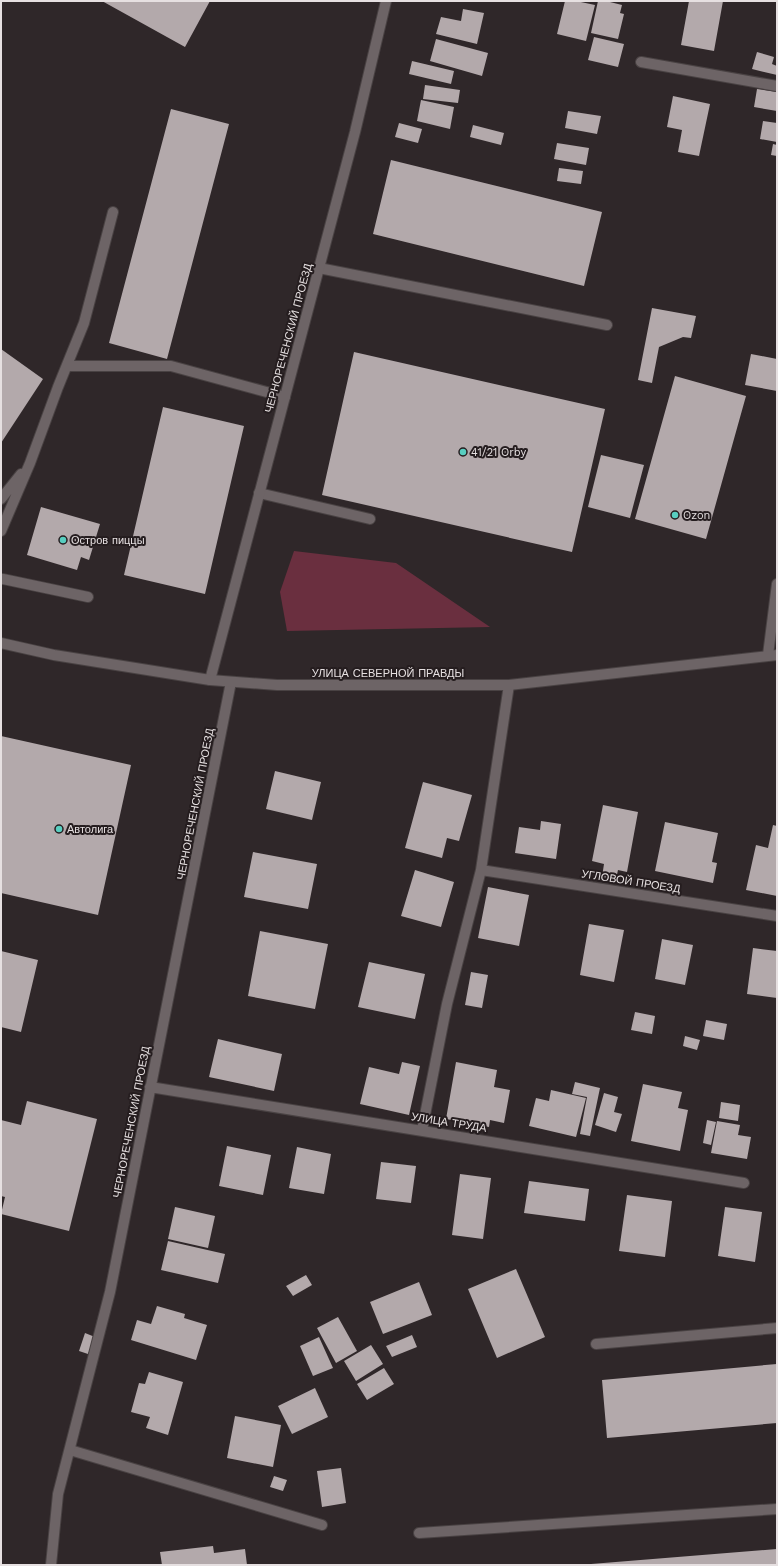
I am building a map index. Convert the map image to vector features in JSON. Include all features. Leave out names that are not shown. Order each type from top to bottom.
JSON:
[{"type":"street","name":"ЧЕРНОРЕЧЕНСКИЙ ПРОЕЗД","points":[[210,680],[355,132],[386,1]]},
{"type":"street","points":[[641,62],[777,86]]},
{"type":"street","points":[[1,531],[30,463],[84,323],[113,212]]},
{"type":"street","points":[[319,268],[607,325]]},
{"type":"street","points":[[67,366],[171,366],[285,397]]},
{"type":"street","points":[[1,499],[30,463]]},
{"type":"street","points":[[260,493],[370,519]]},
{"type":"street","points":[[1,579],[88,597]]},
{"type":"street","points":[[772,655],[777,584]]},
{"type":"street","name":"УЛИЦА СЕВЕРНОЙ ПРАВДЫ","points":[[1,643],[54,655],[210,680],[276,685],[509,685],[772,655]]},
{"type":"street","name":"ЧЕРНОРЕЧЕНСКИЙ ПРОЕЗД","points":[[51,1565],[58,1494],[110,1292],[231,682]]},
{"type":"street","points":[[422,1130],[447,1004],[481,870],[509,685]]},
{"type":"street","name":"УГЛОВОЙ ПРОЕЗД","points":[[481,870],[777,916]]},
{"type":"street","name":"УЛИЦА ТРУДА","points":[[150,1087],[744,1183]]},
{"type":"street","points":[[596,1344],[777,1328]]},
{"type":"street","points":[[70,1450],[322,1525]]},
{"type":"street","points":[[419,1532],[777,1509]]},
{"type":"shaded area","points":[[294,551],[396,563],[490,627],[287,631],[280,592]]},
{"type":"building","points":[[102,1],[210,1],[185,47]]},
{"type":"building","points":[[565,1],[576,1],[595,5],[586,41],[557,34]]},
{"type":"building","points":[[598,1],[606,1],[622,5],[620,13],[624,14],[618,39],[591,33]]},
{"type":"building","points":[[689,1],[723,1],[714,51],[681,45]]},
{"type":"building","points":[[463,9],[484,13],[477,44],[436,34],[441,17],[461,21]]},
{"type":"building","points":[[594,37],[624,44],[618,67],[588,60]]},
{"type":"building","points":[[436,39],[488,53],[482,76],[430,61]]},
{"type":"building","points":[[757,52],[774,57],[772,64],[777,66],[777,75],[752,69]]},
{"type":"building","points":[[412,61],[454,71],[451,84],[409,74]]},
{"type":"building","points":[[425,85],[460,90],[458,103],[423,99]]},
{"type":"building","points":[[757,89],[777,92],[777,111],[754,107]]},
{"type":"building","points":[[673,96],[710,104],[699,156],[678,152],[682,130],[667,127]]},
{"type":"building","points":[[421,100],[454,107],[450,129],[417,121]]},
{"type":"building","points":[[171,109],[229,124],[167,359],[109,343]]},
{"type":"building","points":[[568,111],[601,116],[597,134],[565,128]]},
{"type":"building","points":[[763,121],[777,123],[777,142],[760,139]]},
{"type":"building","points":[[399,123],[422,129],[418,143],[395,137]]},
{"type":"building","points":[[473,125],[504,133],[501,145],[470,137]]},
{"type":"building","points":[[557,143],[589,148],[586,165],[554,159]]},
{"type":"building","points":[[773,144],[777,145],[777,156],[771,155]]},
{"type":"building","points":[[391,160],[602,212],[584,286],[373,234]]},
{"type":"building","points":[[559,168],[583,171],[581,184],[557,181]]},
{"type":"building","points":[[652,308],[696,316],[691,338],[683,337],[659,347],[652,383],[638,380]]},
{"type":"building","points":[[1,349],[43,379],[1,443]]},
{"type":"building","name":"41/21 Orby","points":[[354,352],[605,409],[572,552],[322,495]]},
{"type":"building","points":[[751,354],[777,359],[777,391],[745,385]]},
{"type":"building","points":[[675,376],[746,396],[706,539],[635,519]]},
{"type":"building","points":[[163,407],[244,426],[205,594],[124,575]]},
{"type":"building","points":[[601,455],[644,465],[630,518],[588,507]]},
{"type":"building","name":"Остров пиццы","points":[[41,507],[100,524],[89,560],[81,557],[77,570],[27,555]]},
{"type":"building","name":"Автолига","points":[[1,736],[131,765],[98,915],[1,893]]},
{"type":"building","points":[[275,771],[321,782],[312,820],[266,809]]},
{"type":"building","points":[[423,782],[472,795],[459,841],[447,838],[442,858],[405,848]]},
{"type":"building","points":[[603,805],[638,812],[627,872],[618,870],[616,879],[602,877],[604,864],[592,861]]},
{"type":"building","points":[[541,821],[561,824],[556,859],[515,853],[519,827],[540,830]]},
{"type":"building","points":[[665,822],[718,833],[712,862],[717,863],[713,883],[655,871]]},
{"type":"building","points":[[773,825],[777,826],[777,896],[746,890],[756,845],[768,848]]},
{"type":"building","points":[[253,852],[317,864],[308,909],[244,897]]},
{"type":"building","points":[[415,870],[454,882],[441,927],[401,916]]},
{"type":"building","points":[[488,887],[529,895],[519,946],[478,938]]},
{"type":"building","points":[[589,924],[624,930],[614,982],[580,975]]},
{"type":"building","points":[[260,931],[328,944],[315,1009],[248,996]]},
{"type":"building","points":[[662,939],[693,945],[685,985],[655,979]]},
{"type":"building","points":[[753,948],[777,951],[777,998],[747,994]]},
{"type":"building","points":[[1,951],[38,960],[21,1032],[1,1027]]},
{"type":"building","points":[[369,962],[425,974],[415,1019],[358,1007]]},
{"type":"building","points":[[471,972],[488,975],[482,1008],[465,1005]]},
{"type":"building","points":[[635,1012],[655,1016],[652,1034],[631,1030]]},
{"type":"building","points":[[706,1020],[727,1024],[724,1040],[703,1036]]},
{"type":"building","points":[[685,1036],[700,1040],[697,1050],[683,1046]]},
{"type":"building","points":[[218,1039],[282,1054],[274,1091],[209,1077]]},
{"type":"building","points":[[402,1062],[420,1066],[409,1115],[360,1104],[369,1067],[399,1074]]},
{"type":"building","points":[[456,1062],[497,1070],[494,1087],[510,1090],[504,1123],[490,1120],[489,1127],[446,1119]]},
{"type":"building","points":[[575,1082],[600,1088],[590,1136],[580,1134],[587,1097],[572,1094]]},
{"type":"building","points":[[643,1084],[682,1092],[678,1108],[688,1110],[680,1151],[631,1141]]},
{"type":"building","points":[[551,1090],[586,1098],[576,1137],[529,1126],[536,1098],[549,1101]]},
{"type":"building","points":[[604,1093],[618,1097],[614,1112],[622,1114],[616,1132],[595,1125]]},
{"type":"building","points":[[27,1101],[97,1119],[69,1231],[1,1214],[5,1197],[1,1196],[1,1120],[21,1125]]},
{"type":"building","points":[[721,1102],[740,1105],[738,1121],[719,1118]]},
{"type":"building","points":[[707,1120],[716,1122],[711,1145],[703,1143]]},
{"type":"building","points":[[717,1121],[740,1125],[738,1135],[751,1137],[747,1159],[711,1153]]},
{"type":"building","points":[[227,1146],[271,1155],[263,1195],[219,1186]]},
{"type":"building","points":[[297,1147],[331,1154],[324,1194],[289,1188]]},
{"type":"building","points":[[381,1162],[416,1166],[411,1203],[376,1199]]},
{"type":"building","points":[[460,1174],[491,1178],[483,1239],[452,1235]]},
{"type":"building","points":[[529,1181],[589,1189],[585,1221],[524,1213]]},
{"type":"building","points":[[627,1195],[672,1201],[665,1257],[619,1251]]},
{"type":"building","points":[[175,1207],[215,1216],[208,1248],[168,1239]]},
{"type":"building","points":[[725,1207],[762,1212],[755,1262],[718,1256]]},
{"type":"building","points":[[168,1241],[225,1254],[218,1283],[161,1270]]},
{"type":"building","points":[[516,1269],[545,1337],[497,1358],[468,1289]]},
{"type":"building","points":[[306,1275],[312,1285],[293,1296],[286,1286]]},
{"type":"building","points":[[419,1282],[432,1315],[383,1334],[370,1302]]},
{"type":"building","points":[[157,1306],[185,1314],[184,1318],[207,1325],[196,1360],[131,1340],[137,1320],[151,1324]]},
{"type":"building","points":[[338,1317],[357,1351],[336,1363],[317,1328]]},
{"type":"building","points":[[85,1333],[95,1337],[88,1354],[79,1351]]},
{"type":"building","points":[[412,1335],[417,1347],[392,1357],[386,1346]]},
{"type":"building","points":[[319,1337],[333,1368],[313,1376],[300,1346]]},
{"type":"building","points":[[371,1345],[383,1364],[356,1381],[344,1361]]},
{"type":"building","points":[[777,1364],[777,1423],[607,1438],[602,1380]]},
{"type":"building","points":[[384,1368],[394,1384],[367,1400],[357,1384]]},
{"type":"building","points":[[149,1372],[183,1382],[168,1435],[146,1428],[150,1417],[131,1412],[139,1383],[145,1384]]},
{"type":"building","points":[[315,1388],[328,1417],[292,1434],[278,1406]]},
{"type":"building","points":[[235,1416],[281,1425],[273,1467],[227,1458]]},
{"type":"building","points":[[341,1468],[346,1503],[322,1507],[317,1471]]},
{"type":"building","points":[[274,1476],[287,1480],[283,1491],[270,1487]]},
{"type":"building","points":[[213,1546],[214,1553],[245,1549],[247,1565],[162,1565],[160,1552]]},
{"type":"building","points":[[777,1549],[777,1565],[591,1564]]},
{"type":"place","name":"41/21 Orby","points":[[463,452]]},
{"type":"place","name":"Ozon","points":[[675,515]]},
{"type":"place","name":"Остров пиццы","points":[[63,540]]},
{"type":"place","name":"Автолига","points":[[59,829]]}]
